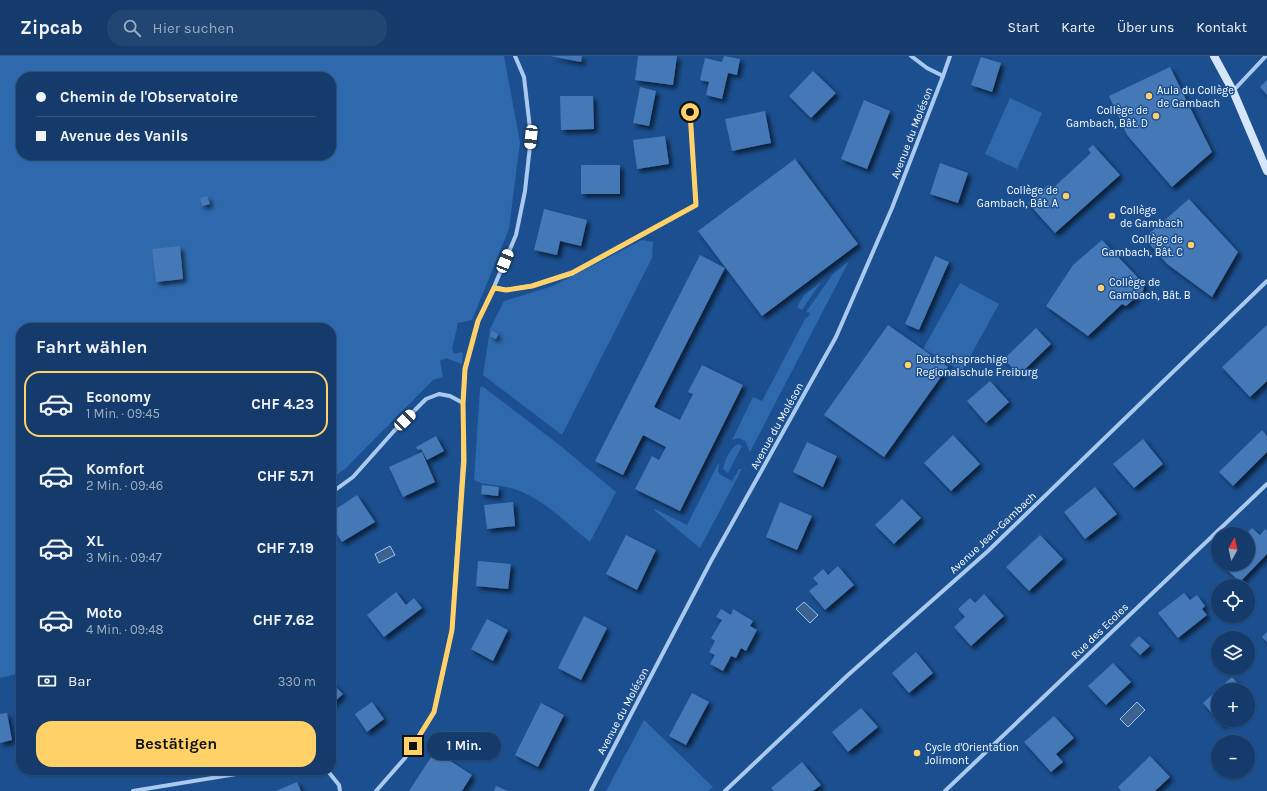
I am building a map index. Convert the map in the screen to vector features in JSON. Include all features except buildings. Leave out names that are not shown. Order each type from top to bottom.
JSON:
[{"type":"main road","points":[[1214,56],[1233,92],[1267,171]]},
{"type":"street","points":[[376,791],[405,758],[434,712],[452,630],[464,461],[463,403],[465,369],[478,321],[494,288],[516,235],[525,191],[531,137],[524,77],[515,56]]},
{"type":"street","points":[[911,56],[927,68],[944,76]]},
{"type":"street","name":"Avenue du Moléson","points":[[591,791],[711,560],[836,337],[892,208],[944,76],[950,56]]},
{"type":"street","points":[[1233,92],[1266,56]]},
{"type":"street","points":[[494,288],[506,290],[532,286],[572,273],[696,205],[690,112]]},
{"type":"street","name":"Avenue Jean-Gambach","points":[[725,791],[848,676],[988,551],[1267,281]]},
{"type":"street","points":[[336,489],[353,477],[394,431],[426,399],[439,394],[450,396],[463,403]]},
{"type":"street","name":"Rue des Ecoles","points":[[945,791],[1267,484]]},
{"type":"street","points":[[133,791],[230,775]]},
{"type":"street","points":[[331,775],[339,785],[340,791]]},
{"type":"shaded area","points":[[0,56],[504,56],[520,142],[509,229],[472,320],[458,323],[452,349],[454,354],[461,352],[463,354],[462,364],[446,358],[440,361],[443,377],[433,380],[345,469],[336,475],[336,323],[16,323],[16,674],[0,678]]},
{"type":"shaded area","points":[[1010,98],[1042,113],[1017,169],[985,154]]},
{"type":"shaded area","points":[[642,240],[653,242],[652,258],[562,435],[483,375],[490,329],[504,301],[553,286]]},
{"type":"shaded area","points":[[849,261],[750,452],[745,441],[738,438],[732,440],[753,397],[762,401],[806,317],[808,317],[810,313],[806,312],[833,274]]},
{"type":"shaded area","points":[[821,282],[802,310],[797,307],[804,295]]},
{"type":"shaded area","points":[[960,283],[999,304],[962,371],[923,349]]},
{"type":"shaded area","points":[[482,386],[557,443],[616,492],[590,542],[535,498],[504,486],[484,484],[474,480],[480,388]]},
{"type":"shaded area","points":[[738,444],[742,446],[728,473],[723,469],[725,462],[730,451]]},
{"type":"shaded area","points":[[719,462],[718,472],[732,481],[739,469],[742,469],[700,548],[654,510],[655,509],[687,525]]},
{"type":"shaded area","points":[[390,546],[395,555],[379,563],[375,554]]},
{"type":"shaded area","points":[[804,602],[818,615],[810,623],[796,609]]},
{"type":"shaded area","points":[[1137,702],[1145,710],[1128,727],[1120,719]]},
{"type":"shaded area","points":[[644,720],[713,787],[708,791],[606,791]]},
{"type":"place","name":"Aula du Collège de Gambach","points":[[1149,96]]},
{"type":"place","name":"Collège de Gambach, Bât. D","points":[[1156,116]]},
{"type":"place","name":"Collège de Gambach, Bât. A","points":[[1066,196]]},
{"type":"place","name":"Collège de Gambach","points":[[1112,216]]},
{"type":"place","name":"Collège de Gambach, Bât. C","points":[[1191,245]]},
{"type":"place","name":"Collège de Gambach, Bât. B","points":[[1101,288]]},
{"type":"place","name":"Deutschsprachige Regionalschule Freiburg","points":[[908,365]]},
{"type":"place","name":"Cycle d'Orientation Jolimont","points":[[917,753]]},
{"type":"route","points":[[413,746],[434,712],[452,630],[464,461],[463,403],[465,369],[478,321],[494,288],[506,290],[532,286],[572,273],[696,205],[690,112]]}]
